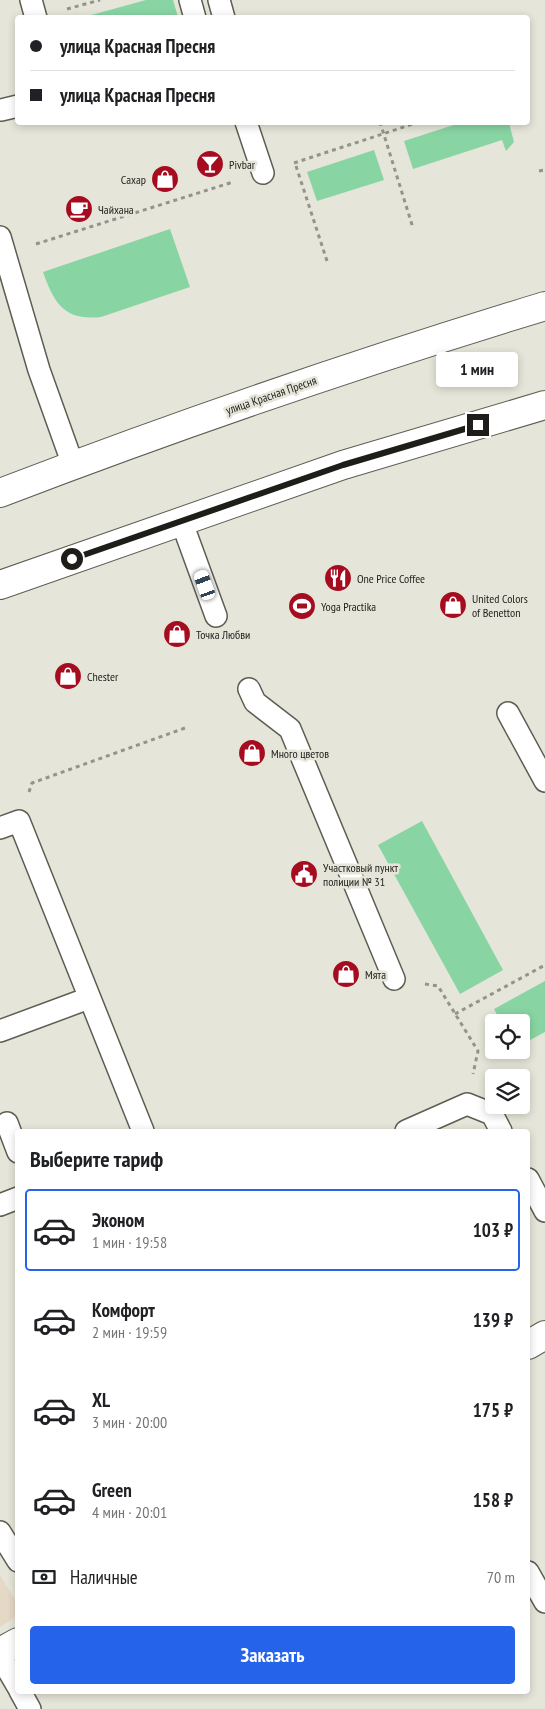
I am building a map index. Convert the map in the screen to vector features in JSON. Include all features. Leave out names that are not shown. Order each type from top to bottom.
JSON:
[{"type":"main road","name":"улица Красная Пресня","points":[[0,493],[120,446],[414,346],[545,306]]},
{"type":"main road","points":[[0,585],[181,520],[343,465],[545,406]]},
{"type":"main road","points":[[530,1344],[545,1334]]},
{"type":"main road","points":[[0,1652],[15,1644]]},
{"type":"lane","points":[[31,0],[35,15]]},
{"type":"lane","points":[[190,0],[194,15]]},
{"type":"lane","points":[[219,0],[223,15]]},
{"type":"lane","points":[[247,125],[263,173]]},
{"type":"lane","points":[[3,245],[39,370],[73,465]]},
{"type":"lane","points":[[181,520],[216,616]]},
{"type":"lane","points":[[250,689],[255,702],[290,729],[394,979]]},
{"type":"lane","points":[[508,713],[545,781]]},
{"type":"lane","points":[[10,825],[89,998],[142,1129]]},
{"type":"lane","points":[[0,1031],[89,998]]},
{"type":"lane","points":[[410,1129],[466,1104],[492,1114],[500,1129]]},
{"type":"lane","points":[[7,1122],[15,1144]]},
{"type":"lane","points":[[530,1183],[545,1211]]},
{"type":"lane","points":[[0,1205],[15,1199]]},
{"type":"lane","points":[[0,1532],[15,1556]]},
{"type":"lane","points":[[530,1575],[544,1597]]},
{"type":"lane","points":[[0,1656],[15,1682]]},
{"type":"lane","points":[[22,1694],[30,1709]]},
{"type":"path","points":[[381,125],[413,228]]},
{"type":"path","points":[[3,245],[263,173],[410,125]]},
{"type":"path","points":[[295,162],[326,261]]},
{"type":"path","points":[[539,171],[545,170]]},
{"type":"path","points":[[10,825],[32,783],[185,728]]},
{"type":"path","points":[[455,1014],[545,965]]},
{"type":"path","points":[[394,979],[438,986],[478,1051],[466,1104]]},
{"type":"shaded area","points":[[0,1575],[15,1600],[15,1617],[0,1627]]},
{"type":"green space","points":[[146,0],[173,0],[177,15],[91,15]]},
{"type":"green space","points":[[454,125],[510,125],[514,142],[506,151],[502,140],[413,169],[404,141]]},
{"type":"green space","points":[[374,150],[384,180],[317,201],[307,172]]},
{"type":"green space","points":[[170,229],[190,287],[101,317],[78,316],[69,313],[56,301],[43,272]]},
{"type":"green space","points":[[422,821],[503,970],[460,994],[378,845]]},
{"type":"green space","points":[[545,981],[545,1032],[530,1040],[530,1014],[497,1014],[494,1009]]},
{"type":"place","name":"Pivbar","points":[[210,164]]},
{"type":"place","name":"Сахар","points":[[165,179]]},
{"type":"place","name":"Чайхана","points":[[79,209]]},
{"type":"place","name":"One Price Coffee","points":[[338,578]]},
{"type":"place","name":"United Colors of Benetton","points":[[453,605]]},
{"type":"place","name":"Yoga Practika","points":[[302,606]]},
{"type":"place","name":"Точка Любви","points":[[177,634]]},
{"type":"place","name":"Chester","points":[[68,676]]},
{"type":"place","name":"Много цветов","points":[[252,753]]},
{"type":"place","name":"Участковый пункт полиции № 31","points":[[304,874]]},
{"type":"place","name":"Мята","points":[[346,974]]},
{"type":"route","points":[[72,559],[343,465],[478,425]]}]
